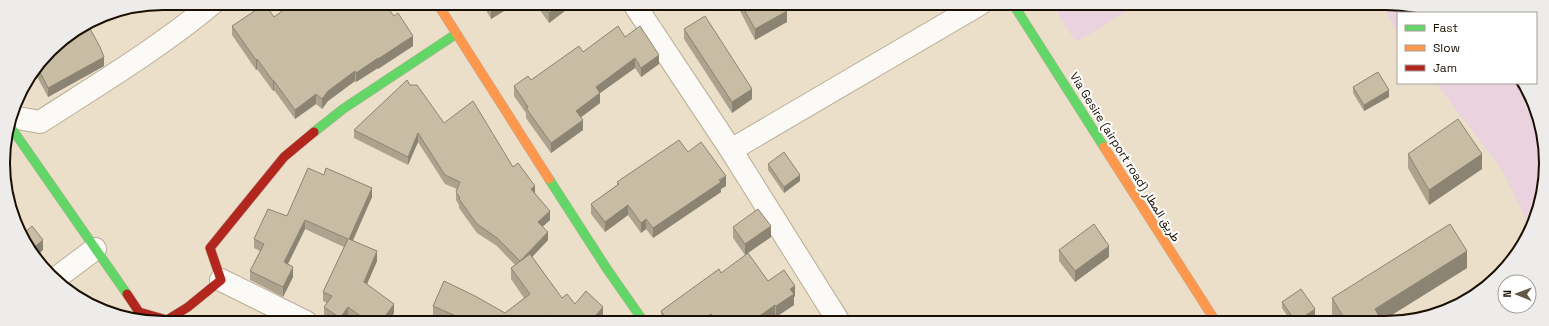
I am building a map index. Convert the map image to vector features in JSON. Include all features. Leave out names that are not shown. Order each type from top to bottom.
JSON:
[{"type":"street","points":[[17,118],[40,122],[118,73],[182,28],[204,10]]},
{"type":"street","points":[[441,10],[607,269],[640,316]]},
{"type":"street","points":[[638,10],[731,150],[835,316]]},
{"type":"street","points":[[731,150],[970,10]]},
{"type":"street","name":"Via Gesire (airport road) طريق المطار","points":[[1017,10],[1212,316]]},
{"type":"street","points":[[294,316],[221,280],[210,248],[284,157],[343,109],[456,34]]},
{"type":"street","points":[[13,131],[139,312],[153,316]]},
{"type":"street","points":[[60,276],[95,249]]},
{"type":"street","points":[[173,316],[188,307],[221,280]]},
{"type":"shaded area","points":[[1055,10],[1129,10],[1076,42]]},
{"type":"shaded area","points":[[1384,10],[1411,12],[1397,12],[1397,31]]},
{"type":"shaded area","points":[[1437,84],[1517,84],[1534,123],[1539,153],[1538,183],[1534,203],[1527,221],[1502,170]]},
{"type":"building","points":[[256,10],[269,10],[274,17],[284,10],[389,10],[394,16],[398,13],[413,36],[356,73],[355,71],[328,91],[322,99],[316,94],[295,110],[232,26]]},
{"type":"building","points":[[744,10],[786,10],[787,11],[755,29]]},
{"type":"building","points":[[705,16],[752,89],[732,102],[684,29]]},
{"type":"building","points":[[618,26],[625,37],[640,26],[659,55],[641,68],[635,58],[596,87],[600,93],[576,111],[583,120],[551,143],[526,108],[528,107],[514,86],[528,76],[531,80],[579,46],[583,52]]},
{"type":"building","points":[[90,28],[104,57],[48,88],[40,72],[62,48]]},
{"type":"building","points":[[1378,72],[1389,90],[1364,105],[1353,87]]},
{"type":"building","points":[[407,80],[410,85],[417,85],[444,123],[473,101],[513,167],[518,163],[535,186],[531,189],[550,211],[538,222],[548,232],[520,261],[497,238],[477,224],[459,199],[460,198],[456,192],[460,182],[445,175],[418,133],[408,157],[354,130]]},
{"type":"building","points":[[1458,119],[1482,154],[1429,190],[1408,154]]},
{"type":"building","points":[[679,140],[688,152],[701,142],[726,176],[719,180],[721,182],[653,228],[646,219],[641,223],[628,205],[605,222],[591,204],[619,184],[617,182]]},
{"type":"building","points":[[784,152],[800,175],[784,187],[768,164]]},
{"type":"building","points":[[308,168],[324,175],[326,168],[372,188],[349,239],[377,251],[364,282],[394,304],[385,316],[361,316],[348,307],[341,316],[337,316],[324,307],[332,296],[323,292],[348,239],[305,220],[284,262],[293,267],[283,287],[250,271],[264,244],[254,239],[268,209],[287,216]]},
{"type":"building","points":[[758,209],[771,226],[745,244],[733,227]]},
{"type":"building","points":[[1094,224],[1109,246],[1075,271],[1059,250]]},
{"type":"building","points":[[1450,224],[1467,251],[1375,309],[1379,316],[1343,316],[1332,298]]},
{"type":"building","points":[[32,226],[43,240],[35,247],[26,231]]},
{"type":"building","points":[[748,253],[768,281],[784,270],[795,286],[790,289],[794,294],[759,316],[712,316],[711,314],[708,316],[665,316],[661,311],[719,269],[721,273]]},
{"type":"building","points":[[530,254],[562,298],[567,294],[575,304],[586,291],[603,307],[595,316],[456,316],[433,306],[444,281],[505,313],[530,294],[511,268]]},
{"type":"building","points":[[1301,289],[1315,309],[1305,316],[1292,316],[1282,302]]},
{"type":"traffic: fast","points":[[1017,10],[1104,147]]},
{"type":"traffic: fast","points":[[314,132],[343,109],[456,34]]},
{"type":"traffic: fast","points":[[13,131],[127,294]]},
{"type":"traffic: fast","points":[[549,179],[607,269],[640,316]]},
{"type":"traffic: slow","points":[[441,10],[549,179]]},
{"type":"traffic: slow","points":[[1104,147],[1212,316]]},
{"type":"traffic: jam","points":[[173,316],[188,307],[221,280],[210,248],[284,157],[314,132]]},
{"type":"traffic: jam","points":[[127,294],[139,312],[153,316]]}]
